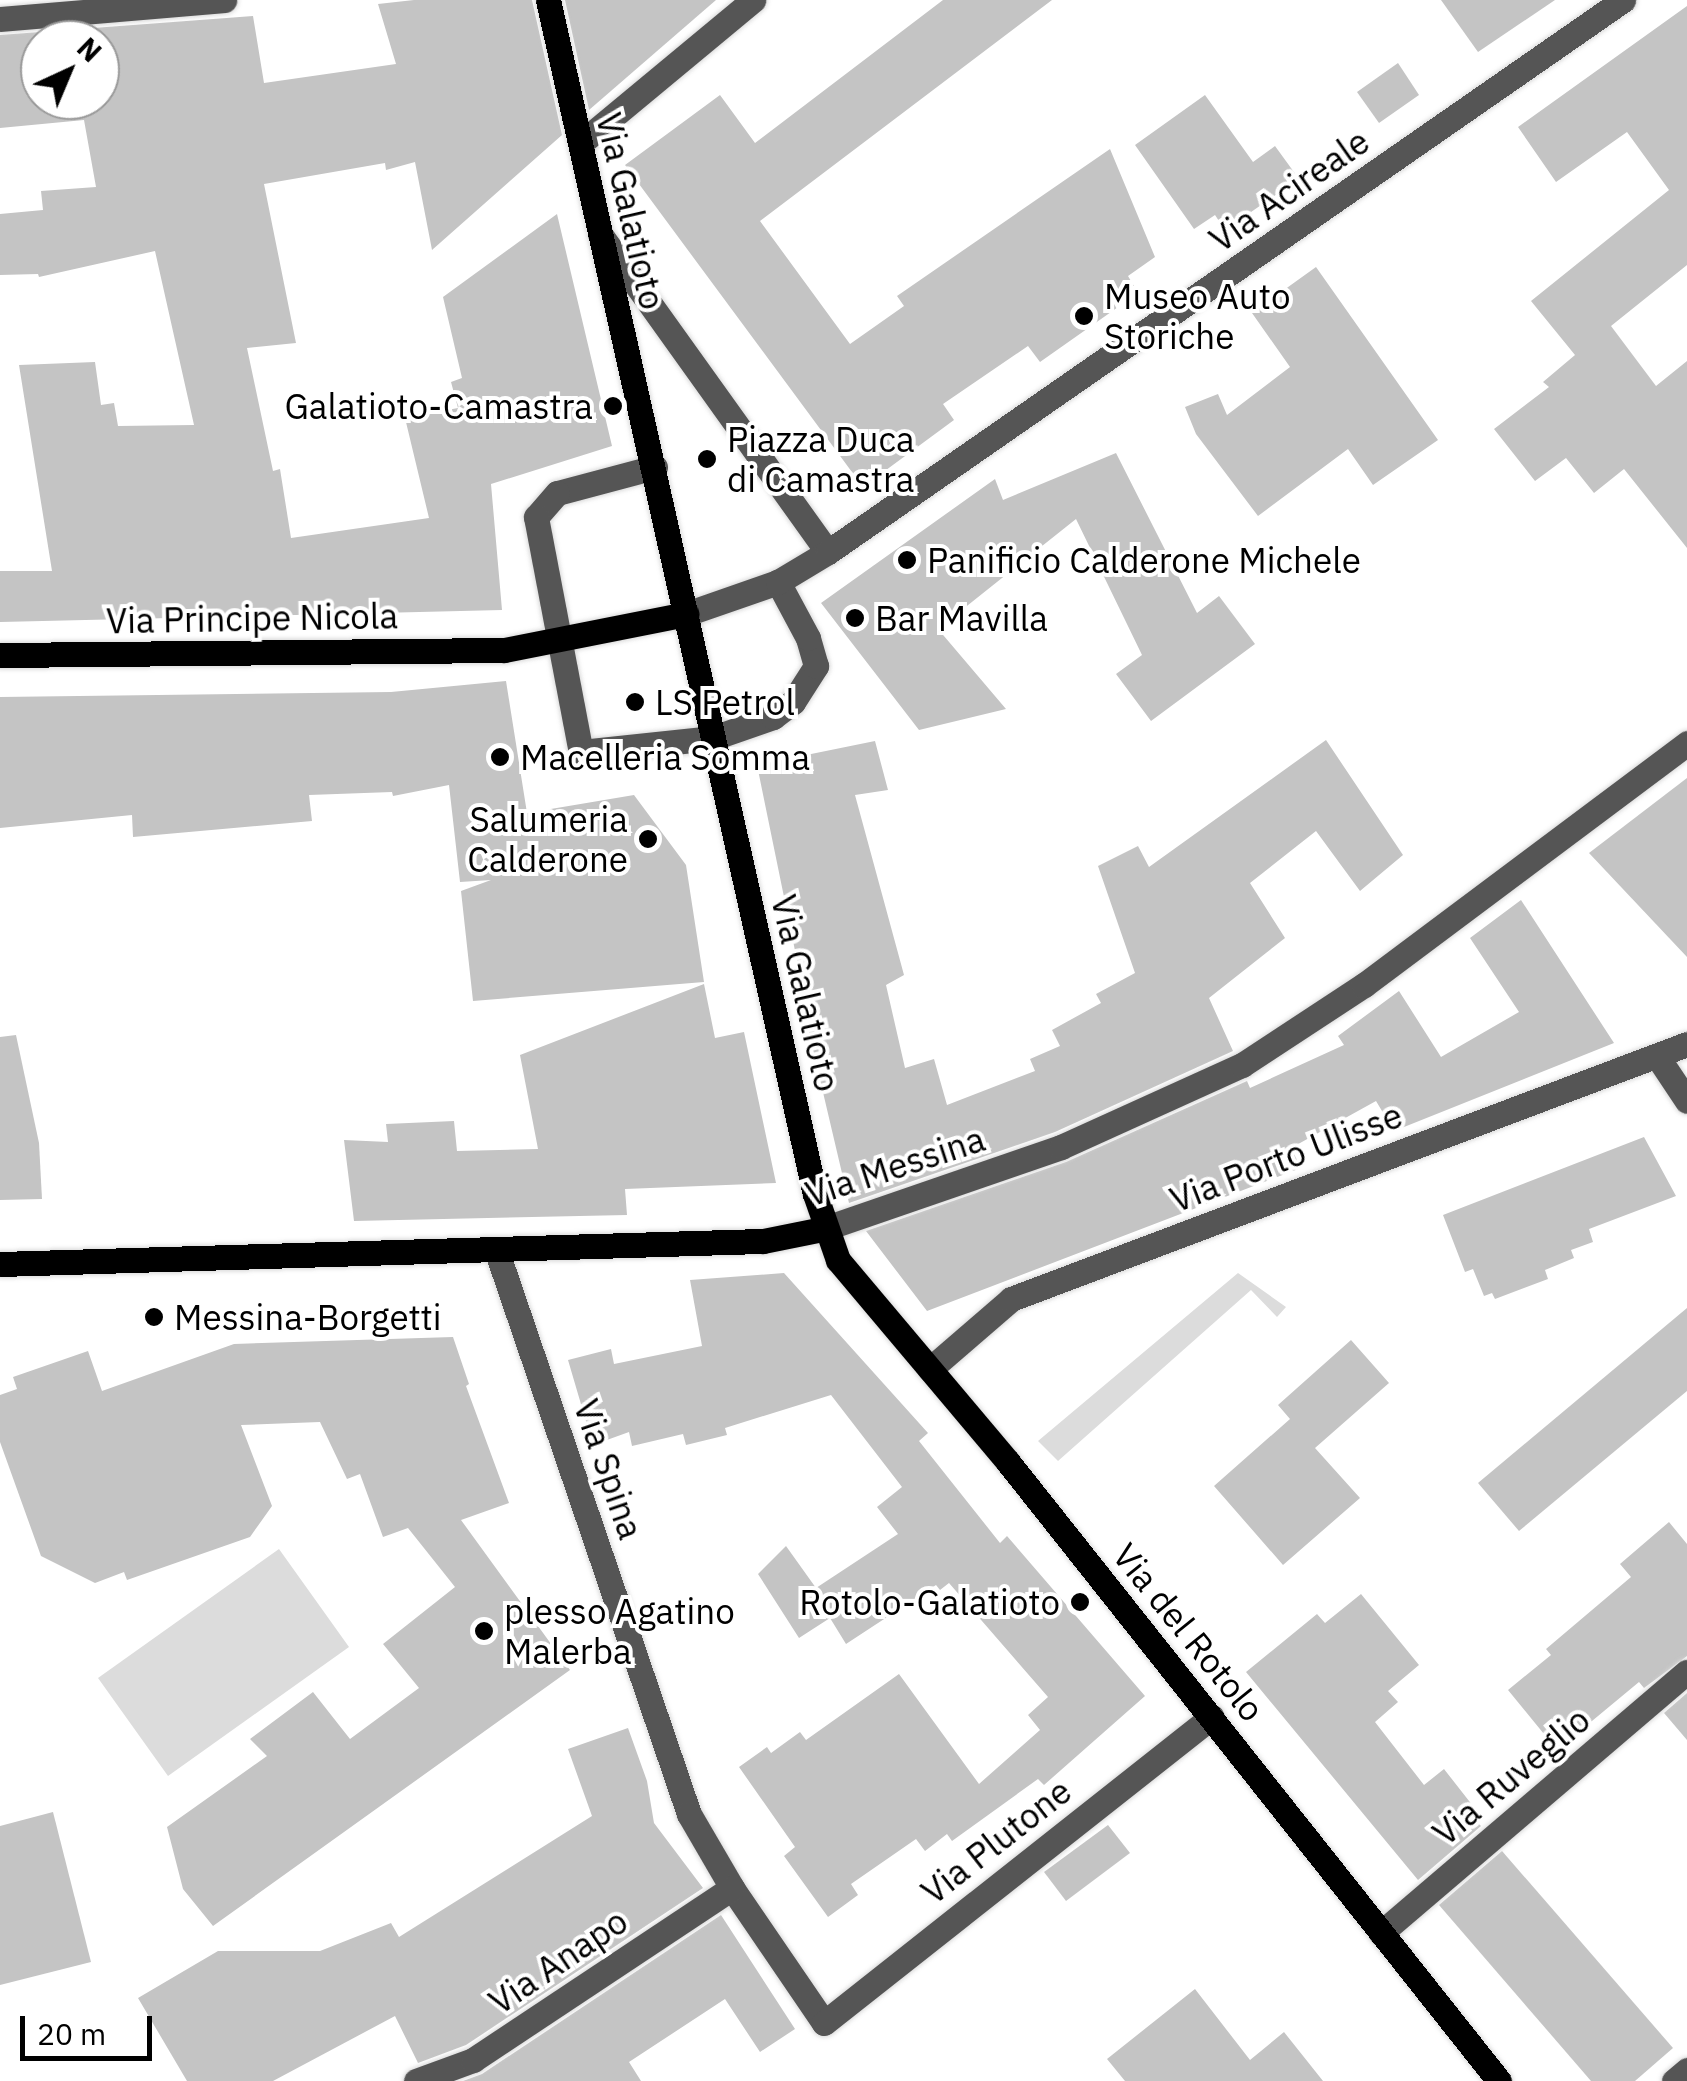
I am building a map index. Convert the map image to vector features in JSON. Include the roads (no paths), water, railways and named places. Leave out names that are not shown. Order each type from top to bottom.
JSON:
[{"type":"main road","name":"Via Galatioto","points":[[548,0],[824,1229]]},
{"type":"main road","name":"Via Principe Nicola","points":[[0,655],[504,650],[686,614]]},
{"type":"main road","name":"Via Messina","points":[[0,1264],[764,1241],[824,1229]]},
{"type":"main road","name":"Via del Rotolo","points":[[824,1229],[838,1260],[1212,1716],[1500,2081]]},
{"type":"street","points":[[0,19],[224,0]]},
{"type":"street","points":[[581,144],[753,0]]},
{"type":"street","name":"Via Acireale","points":[[686,614],[787,576],[828,552],[1623,0]]},
{"type":"street","points":[[600,234],[828,552]]},
{"type":"street","points":[[655,467],[557,493],[536,517],[582,752],[713,738],[773,717],[793,702],[816,666],[787,576]]},
{"type":"street","name":"Via Messina","points":[[824,1229],[1062,1146],[1242,1065],[1364,986],[1687,743]]},
{"type":"street","name":"Via Porto Ulisse","points":[[930,1369],[1011,1298],[1687,1044]]},
{"type":"street","points":[[1656,1056],[1687,1101]]},
{"type":"street","name":"Via Spina","points":[[498,1252],[689,1814],[732,1888],[824,2022]]},
{"type":"street","name":"Via Ruveglio","points":[[1380,1933],[1687,1672]]},
{"type":"street","name":"Via Plutone","points":[[824,2022],[1212,1716]]},
{"type":"street","name":"Via Anapo","points":[[416,2081],[472,2060],[732,1888]]},
{"type":"street","points":[[1674,2081],[1687,2070]]},
{"type":"place","name":"Museo Auto Storiche","points":[[1084,316]]},
{"type":"place","name":"Galatioto-Camastra","points":[[613,406]]},
{"type":"place","name":"Piazza Duca di Camastra","points":[[707,459]]},
{"type":"place","name":"Panificio Calderone Michele","points":[[907,560]]},
{"type":"place","name":"Bar Mavilla","points":[[855,618]]},
{"type":"place","name":"LS Petrol","points":[[635,702]]},
{"type":"place","name":"Macelleria Somma","points":[[500,757]]},
{"type":"place","name":"Salumeria Calderone","points":[[648,839]]},
{"type":"place","name":"Messina-Borgetti","points":[[154,1317]]},
{"type":"place","name":"Rotolo-Galatioto","points":[[1080,1602]]},
{"type":"place","name":"plesso Agatino Malerba","points":[[484,1631]]}]
